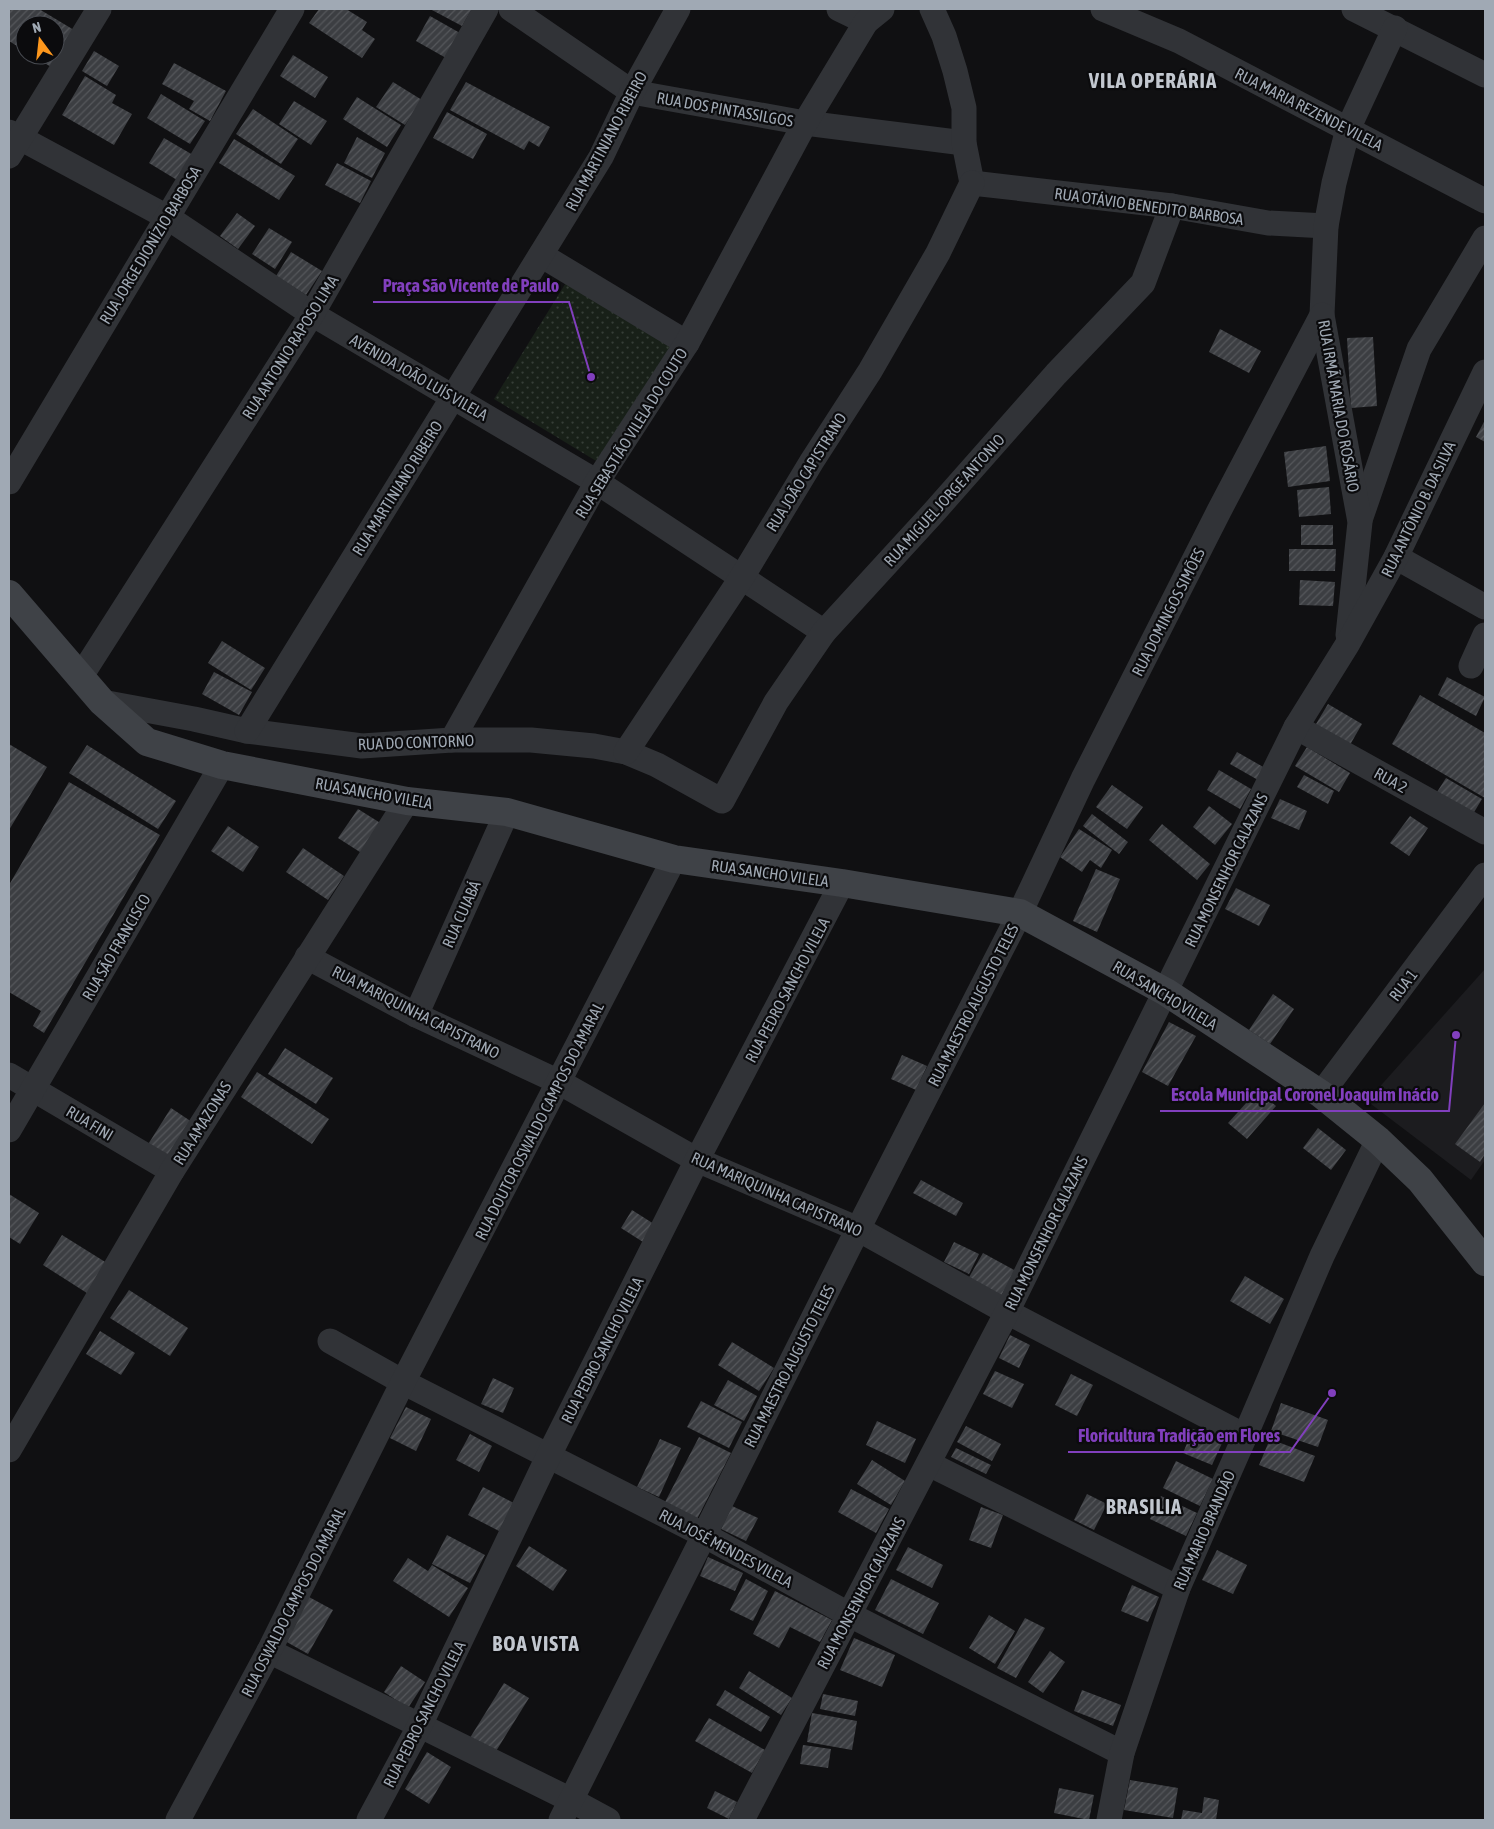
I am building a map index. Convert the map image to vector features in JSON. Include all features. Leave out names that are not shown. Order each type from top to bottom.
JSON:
[{"type":"main road","name":"RUA SANCHO VILELA","points":[[9,594],[102,702],[147,742],[222,765],[407,801],[507,812],[674,859],[1020,913],[1166,992],[1322,1094],[1378,1140],[1420,1180],[1485,1262]]},
{"type":"street","points":[[12,142],[99,9]]},
{"type":"street","name":"RUA JORGE DIONÍZIO BARBOSA","points":[[9,482],[292,9]]},
{"type":"street","name":"RUA ANTONIO RAPOSO LIMA","points":[[80,676],[312,314],[486,9]]},
{"type":"street","name":"RUA DOS PINTASSILGOS","points":[[511,9],[632,92],[805,123],[964,143]]},
{"type":"street","name":"RUA MARTINIANO RIBEIRO","points":[[247,731],[601,157],[632,92],[678,9]]},
{"type":"street","points":[[839,9],[874,16]]},
{"type":"street","points":[[932,9],[944,36],[964,108],[964,143],[972,182]]},
{"type":"street","name":"RUA MARIA REZENDE VILELA","points":[[1102,9],[1179,41],[1485,201]]},
{"type":"street","points":[[1354,9],[1485,75]]},
{"type":"street","name":"RUA SEBASTIÃO VILELA DO COUTO","points":[[452,740],[597,482],[687,343],[805,123],[874,16]]},
{"type":"street","name":"RUA IRMÃ MARIA DO ROSÁRIO","points":[[1347,645],[1360,522],[1322,315],[1326,226],[1334,183],[1348,129],[1395,28]]},
{"type":"street","name":"AVENIDA JOÃO LUÍS VILELA","points":[[12,142],[166,217],[312,314],[597,482],[824,632]]},
{"type":"street","name":"RUA OTÁVIO BENEDITO BARBOSA","points":[[972,182],[1172,206],[1268,223],[1326,226]]},
{"type":"street","name":"RUA JOÃO CAPISTRANO","points":[[626,752],[742,577],[889,337],[938,254],[972,182]]},
{"type":"street","name":"RUA MIGUEL JORGE ANTONIO","points":[[722,801],[776,702],[824,632],[934,512],[1056,374],[1143,283],[1172,206]]},
{"type":"street","points":[[1360,522],[1419,349],[1485,238]]},
{"type":"street","points":[[541,255],[687,343]]},
{"type":"street","name":"RUA DOMINGOS SIMÕES","points":[[1020,913],[1083,779],[1219,511],[1322,315]]},
{"type":"street","name":"RUA ANTÔNIO B. DA SILVA","points":[[1347,645],[1396,556],[1485,372]]},
{"type":"street","points":[[1396,556],[1485,607]]},
{"type":"street","points":[[1471,666],[1485,635]]},
{"type":"street","name":"RUA MONSENHOR CALAZANS","points":[[742,1820],[1007,1312],[1296,727],[1347,645]]},
{"type":"street","name":"RUA DO CONTORNO","points":[[102,702],[247,731],[362,746],[452,740],[531,740],[594,746],[626,752],[657,765],[722,801]]},
{"type":"street","name":"RUA 2","points":[[1296,727],[1485,832]]},
{"type":"street","name":"RUA SÃO FRANCISCO","points":[[9,1130],[222,765]]},
{"type":"street","name":"RUA AMAZONAS","points":[[9,1450],[172,1171],[407,801]]},
{"type":"street","name":"RUA CUIABÁ","points":[[416,1015],[507,812]]},
{"type":"street","name":"RUA DOUTOR OSWALDO CAMPOS DO AMARAL","points":[[403,1382],[674,859]]},
{"type":"street","name":"RUA 1","points":[[1322,1094],[1485,875]]},
{"type":"street","name":"RUA PEDRO SANCHO VILELA","points":[[369,1820],[420,1725],[549,1455],[697,1160],[842,884]]},
{"type":"street","name":"RUA MAESTRO AUGUSTO TELES","points":[[566,1810],[858,1229],[1020,913]]},
{"type":"street","name":"RUA MARIQUINHA CAPISTRANO","points":[[307,957],[416,1015],[559,1082],[697,1160],[858,1229],[1007,1312],[1245,1436]]},
{"type":"street","name":"RUA FINI","points":[[9,1075],[172,1171]]},
{"type":"street","name":"RUA MARIO BRANDÃO","points":[[1109,1820],[1122,1753],[1178,1588],[1322,1256],[1378,1140]]},
{"type":"street","name":"RUA JOSÉ MENDES VILELA","points":[[330,1341],[403,1382],[704,1535],[850,1615],[1122,1753]]},
{"type":"street","name":"RUA OSWALDO CAMPOS DO AMARAL","points":[[178,1820],[269,1652],[403,1382]]},
{"type":"street","points":[[929,1464],[1178,1588]]},
{"type":"street","points":[[269,1652],[420,1725],[566,1810],[608,1820]]},
{"type":"shaded area","points":[[567,281],[688,356],[616,473],[494,399]]},
{"type":"shaded area","points":[[1485,969],[1485,1160],[1471,1180],[1367,1101]]},
{"type":"building","points":[[9,9],[39,9],[49,15],[15,15],[15,45],[9,41]]},
{"type":"building","points":[[319,9],[346,9],[367,22],[362,30],[375,39],[362,58],[309,23]]},
{"type":"building","points":[[433,9],[472,9],[462,26]]},
{"type":"building","points":[[430,16],[460,33],[446,58],[416,41]]},
{"type":"building","points":[[65,25],[74,30],[65,44]]},
{"type":"building","points":[[94,51],[119,66],[107,86],[82,71]]},
{"type":"building","points":[[293,55],[328,77],[315,98],[280,76]]},
{"type":"building","points":[[174,63],[226,91],[210,121],[189,109],[194,101],[162,84]]},
{"type":"building","points":[[85,76],[116,95],[112,103],[132,114],[114,145],[62,115]]},
{"type":"building","points":[[393,82],[422,100],[405,125],[376,107]]},
{"type":"building","points":[[466,82],[550,127],[539,147],[529,141],[524,150],[450,110]]},
{"type":"building","points":[[161,94],[205,121],[190,144],[147,118]]},
{"type":"building","points":[[357,97],[401,125],[387,147],[343,119]]},
{"type":"building","points":[[294,101],[327,121],[311,145],[279,124]]},
{"type":"building","points":[[253,109],[298,139],[281,164],[236,134]]},
{"type":"building","points":[[447,112],[487,134],[473,159],[433,138]]},
{"type":"building","points":[[357,137],[385,153],[372,178],[344,163]]},
{"type":"building","points":[[164,138],[193,155],[177,180],[149,163]]},
{"type":"building","points":[[234,139],[295,176],[279,200],[219,163]]},
{"type":"building","points":[[337,163],[371,181],[360,203],[325,185]]},
{"type":"building","points":[[237,213],[255,226],[238,249],[220,236]]},
{"type":"building","points":[[269,228],[292,242],[275,269],[252,254]]},
{"type":"building","points":[[291,252],[322,271],[306,295],[276,276]]},
{"type":"building","points":[[1220,329],[1261,351],[1249,373],[1209,352]]},
{"type":"building","points":[[1373,337],[1377,406],[1351,408],[1347,338]]},
{"type":"building","points":[[1485,420],[1485,442],[1476,437]]},
{"type":"building","points":[[1326,446],[1330,481],[1288,487],[1284,452]]},
{"type":"building","points":[[1329,487],[1331,514],[1299,517],[1297,490]]},
{"type":"building","points":[[1301,525],[1333,525],[1333,545],[1301,545]]},
{"type":"building","points":[[1289,549],[1336,549],[1335,571],[1289,571]]},
{"type":"building","points":[[1300,580],[1335,582],[1333,606],[1299,605]]},
{"type":"building","points":[[222,641],[265,668],[251,690],[208,663]]},
{"type":"building","points":[[214,672],[252,692],[239,715],[202,694]]},
{"type":"building","points":[[1447,677],[1485,697],[1476,716],[1438,695]]},
{"type":"building","points":[[1420,695],[1485,733],[1485,798],[1392,744]]},
{"type":"building","points":[[1328,704],[1362,724],[1347,750],[1313,729]]},
{"type":"building","points":[[9,744],[47,767],[9,830]]},
{"type":"building","points":[[87,745],[176,801],[158,829],[69,773]]},
{"type":"building","points":[[1307,747],[1350,773],[1339,792],[1295,766]]},
{"type":"building","points":[[1237,752],[1265,768],[1258,780],[1230,764]]},
{"type":"building","points":[[1219,770],[1251,789],[1240,809],[1207,790]]},
{"type":"building","points":[[1304,775],[1334,791],[1328,804],[1297,787]]},
{"type":"building","points":[[1446,778],[1482,799],[1473,814],[1437,792]]},
{"type":"building","points":[[69,782],[160,835],[44,1033],[33,1026],[41,1011],[9,992],[9,885]]},
{"type":"building","points":[[1112,785],[1143,807],[1127,829],[1096,807]]},
{"type":"building","points":[[1280,799],[1307,811],[1299,830],[1271,818]]},
{"type":"building","points":[[1209,806],[1232,824],[1215,845],[1193,827]]},
{"type":"building","points":[[358,809],[382,824],[363,854],[338,838]]},
{"type":"building","points":[[1092,814],[1128,842],[1119,854],[1083,826]]},
{"type":"building","points":[[1410,816],[1428,828],[1409,856],[1390,843]]},
{"type":"building","points":[[1162,824],[1210,864],[1197,880],[1149,840]]},
{"type":"building","points":[[228,826],[259,847],[243,872],[211,851]]},
{"type":"building","points":[[1079,829],[1112,850],[1101,868],[1090,860],[1082,872],[1060,857]]},
{"type":"building","points":[[303,848],[344,876],[328,900],[286,872]]},
{"type":"building","points":[[1096,869],[1120,879],[1097,932],[1073,921]]},
{"type":"building","points":[[1236,888],[1270,905],[1259,926],[1225,909]]},
{"type":"building","points":[[1273,994],[1294,1009],[1270,1044],[1249,1030]]},
{"type":"building","points":[[1169,1022],[1196,1036],[1168,1086],[1142,1072]]},
{"type":"building","points":[[285,1048],[333,1078],[316,1104],[268,1074]]},
{"type":"building","points":[[902,1055],[927,1066],[916,1090],[891,1079]]},
{"type":"building","points":[[257,1072],[329,1119],[312,1144],[241,1097]]},
{"type":"building","points":[[1258,1090],[1276,1106],[1247,1139],[1228,1123]]},
{"type":"building","points":[[1485,1103],[1485,1154],[1480,1162],[1455,1144]]},
{"type":"building","points":[[171,1108],[192,1122],[168,1160],[147,1146]]},
{"type":"building","points":[[1318,1128],[1346,1150],[1331,1170],[1303,1148]]},
{"type":"building","points":[[921,1180],[963,1203],[956,1216],[913,1193]]},
{"type":"building","points":[[9,1194],[39,1213],[20,1244],[9,1237]]},
{"type":"building","points":[[632,1210],[654,1224],[643,1242],[621,1228]]},
{"type":"building","points":[[62,1235],[110,1265],[90,1295],[43,1265]]},
{"type":"building","points":[[954,1242],[979,1254],[969,1274],[944,1262]]},
{"type":"building","points":[[983,1253],[1016,1271],[1001,1296],[968,1279]]},
{"type":"building","points":[[1245,1276],[1284,1299],[1270,1324],[1230,1301]]},
{"type":"building","points":[[129,1290],[188,1328],[170,1356],[110,1318]]},
{"type":"building","points":[[100,1331],[135,1353],[121,1375],[86,1354]]},
{"type":"building","points":[[1010,1335],[1030,1345],[1019,1368],[999,1358]]},
{"type":"building","points":[[732,1342],[774,1368],[759,1391],[718,1365]]},
{"type":"building","points":[[995,1371],[1024,1384],[1012,1408],[983,1394]]},
{"type":"building","points":[[1071,1374],[1093,1385],[1077,1416],[1055,1405]]},
{"type":"building","points":[[493,1378],[514,1388],[503,1413],[481,1404]]},
{"type":"building","points":[[728,1380],[757,1396],[744,1421],[714,1405]]},
{"type":"building","points":[[701,1401],[742,1422],[729,1448],[687,1427]]},
{"type":"building","points":[[1281,1403],[1328,1420],[1318,1447],[1271,1431]]},
{"type":"building","points":[[406,1407],[431,1419],[416,1451],[390,1438]]},
{"type":"building","points":[[877,1421],[916,1439],[905,1463],[866,1445]]},
{"type":"building","points":[[966,1426],[1001,1444],[992,1461],[957,1442]]},
{"type":"building","points":[[1193,1429],[1223,1441],[1212,1465],[1183,1453]]},
{"type":"building","points":[[470,1434],[492,1446],[479,1472],[456,1460]]},
{"type":"building","points":[[699,1437],[731,1453],[696,1521],[664,1504]]},
{"type":"building","points":[[660,1439],[681,1448],[659,1497],[637,1487]]},
{"type":"building","points":[[1270,1439],[1315,1456],[1304,1482],[1259,1465]]},
{"type":"building","points":[[956,1448],[991,1465],[986,1474],[951,1457]]},
{"type":"building","points":[[872,1460],[905,1481],[891,1505],[857,1484]]},
{"type":"building","points":[[1176,1461],[1213,1479],[1200,1506],[1163,1488]]},
{"type":"building","points":[[483,1487],[514,1503],[499,1531],[468,1515]]},
{"type":"building","points":[[851,1489],[889,1509],[876,1533],[838,1512]]},
{"type":"building","points":[[1087,1494],[1107,1504],[1094,1530],[1074,1520]]},
{"type":"building","points":[[1161,1496],[1197,1513],[1186,1536],[1150,1519]]},
{"type":"building","points":[[732,1506],[758,1518],[746,1541],[721,1529]]},
{"type":"building","points":[[981,1507],[1003,1515],[991,1548],[969,1540]]},
{"type":"building","points":[[447,1535],[485,1555],[470,1583],[432,1564]]},
{"type":"building","points":[[529,1546],[567,1570],[553,1591],[516,1566]]},
{"type":"building","points":[[908,1547],[943,1565],[932,1588],[896,1570]]},
{"type":"building","points":[[1217,1550],[1247,1565],[1233,1594],[1202,1580]]},
{"type":"building","points":[[708,1557],[743,1573],[735,1591],[700,1576]]},
{"type":"building","points":[[408,1558],[428,1571],[432,1565],[468,1588],[449,1617],[393,1581]]},
{"type":"building","points":[[746,1579],[768,1591],[753,1621],[730,1610]]},
{"type":"building","points":[[891,1579],[939,1603],[923,1634],[875,1610]]},
{"type":"building","points":[[1132,1585],[1159,1597],[1148,1622],[1121,1611]]},
{"type":"building","points":[[775,1591],[832,1620],[820,1642],[790,1627],[779,1648],[753,1634]]},
{"type":"building","points":[[309,1597],[333,1610],[308,1654],[285,1641]]},
{"type":"building","points":[[989,1615],[1015,1631],[995,1664],[969,1648]]},
{"type":"building","points":[[1025,1618],[1045,1628],[1016,1678],[997,1668]]},
{"type":"building","points":[[854,1638],[895,1655],[882,1687],[840,1670]]},
{"type":"building","points":[[1050,1651],[1065,1662],[1043,1693],[1028,1682]]},
{"type":"building","points":[[401,1666],[425,1682],[408,1708],[384,1692]]},
{"type":"building","points":[[749,1671],[792,1698],[781,1715],[739,1688]]},
{"type":"building","points":[[504,1683],[529,1698],[493,1756],[468,1741]]},
{"type":"building","points":[[725,1690],[770,1717],[761,1732],[716,1705]]},
{"type":"building","points":[[1082,1690],[1121,1705],[1113,1726],[1074,1711]]},
{"type":"building","points":[[823,1694],[858,1701],[855,1716],[820,1709]]},
{"type":"building","points":[[812,1713],[857,1721],[852,1750],[807,1742]]},
{"type":"building","points":[[709,1718],[765,1750],[752,1773],[695,1741]]},
{"type":"building","points":[[803,1745],[831,1749],[828,1768],[800,1764]]},
{"type":"building","points":[[427,1752],[451,1767],[429,1804],[405,1789]]},
{"type":"building","points":[[1130,1780],[1178,1788],[1173,1818],[1124,1810]]},
{"type":"building","points":[[1059,1788],[1094,1795],[1089,1820],[1054,1813]]},
{"type":"building","points":[[715,1791],[737,1802],[729,1819],[707,1808]]},
{"type":"building","points":[[1204,1797],[1219,1800],[1216,1820],[1181,1820],[1183,1810],[1202,1813]]},
{"type":"place","name":"Praça São Vicente de Paulo","points":[[591,377]]},
{"type":"place","name":"Escola Municipal Coronel Joaquim Inácio","points":[[1456,1035]]},
{"type":"place","name":"Floricultura Tradição em Flores","points":[[1332,1393]]},
{"type":"district","name":"VILA OPERÁRIA","points":[[1153,80]]},
{"type":"district","name":"BRASILIA","points":[[1144,1506]]},
{"type":"district","name":"BOA VISTA","points":[[536,1643]]}]
